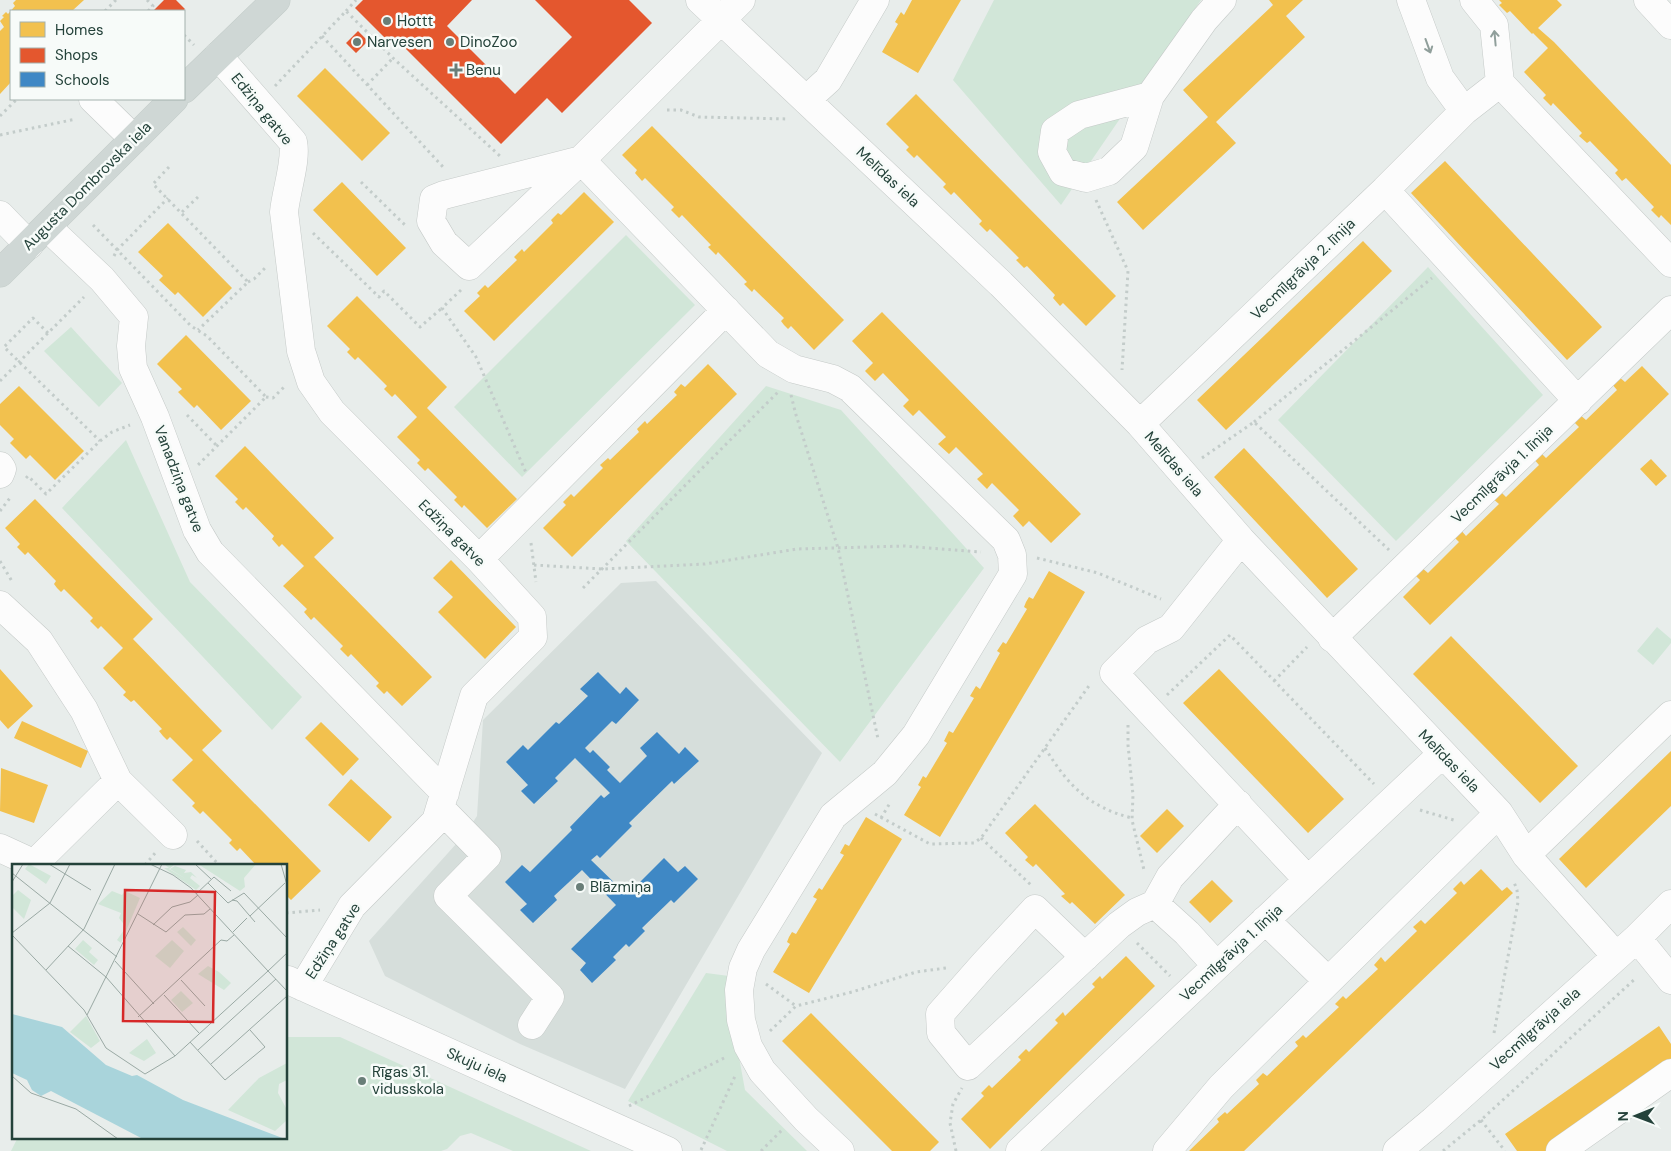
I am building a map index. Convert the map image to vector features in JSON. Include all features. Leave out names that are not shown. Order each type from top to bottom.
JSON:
[{"type":"main road","points":[[185,88],[276,0]]},
{"type":"main road","name":"Augusta Dombrovska iela","points":[[0,273],[173,100]]},
{"type":"street","name":"Melīdas iela","points":[[700,0],[1002,284],[1140,424],[1240,540],[1442,754],[1491,821],[1526,855],[1616,956]]},
{"type":"street","points":[[581,160],[444,195],[434,200],[431,221],[444,243],[469,266],[581,160],[741,0]]},
{"type":"street","points":[[811,104],[828,80],[875,0]]},
{"type":"street","points":[[1150,96],[1080,115],[1055,131],[1052,152],[1063,172],[1086,178],[1109,171],[1134,146],[1150,96],[1204,20],[1222,0]]},
{"type":"street","points":[[1411,0],[1440,78],[1464,111]]},
{"type":"street","points":[[1474,0],[1494,25],[1500,83],[1671,263]]},
{"type":"street","points":[[1648,0],[1671,25]]},
{"type":"street","name":"Edžiņa gatve","points":[[218,56],[292,142],[294,149],[284,212],[301,351],[311,382],[332,412],[478,559],[532,617],[533,637],[474,696],[436,821],[352,906],[295,983]]},
{"type":"street","name":"Vecmīlgrāvja 2. līnija","points":[[1140,424],[1385,190],[1464,111],[1500,83]]},
{"type":"street","points":[[99,106],[134,139]]},
{"type":"street","points":[[581,160],[785,372],[794,369],[833,379],[850,388],[1006,540],[1012,555],[1013,574],[916,735],[885,773],[833,816],[751,950],[743,968],[739,990],[741,1020],[748,1046],[762,1071],[806,1119],[840,1151]]},
{"type":"street","points":[[1385,190],[1578,401]]},
{"type":"street","name":"Vanadziņa gatve","points":[[0,215],[38,236],[102,279],[134,317],[131,346],[134,368],[155,417],[197,530],[210,552],[443,801],[487,856],[448,896],[550,997],[532,1026]]},
{"type":"street","points":[[478,559],[726,310]]},
{"type":"street","name":"Vecmīlgrāvja 1. līnija","points":[[1328,634],[1406,566],[1671,310]]},
{"type":"street","points":[[0,466],[11,484]]},
{"type":"street","points":[[1240,540],[1171,628],[1147,640],[1114,673],[1308,880]]},
{"type":"street","points":[[2,611],[38,641],[84,710],[118,781],[173,835]]},
{"type":"street","points":[[1526,855],[1671,715]]},
{"type":"street","name":"Vecmīlgrāvja 1. līnija","points":[[1020,1151],[1442,754]]},
{"type":"street","points":[[0,848],[35,864],[118,781]]},
{"type":"street","points":[[1085,957],[1035,910],[940,1014],[941,1033],[968,1066],[1085,957],[1119,925],[1137,912],[1155,904],[1170,877],[1238,804]]},
{"type":"street","points":[[1167,1151],[1221,1087],[1491,821]]},
{"type":"street","points":[[1155,904],[1216,965]]},
{"type":"street","name":"Vecmīlgrāvja iela","points":[[1397,1151],[1433,1122],[1637,938],[1671,904]]},
{"type":"street","points":[[1265,920],[1328,981]]},
{"type":"street","points":[[1637,938],[1663,970]]},
{"type":"street","name":"Skuju iela","points":[[295,983],[668,1151]]},
{"type":"street","points":[[1560,1151],[1671,1073]]},
{"type":"path","points":[[106,10],[116,0]]},
{"type":"path","points":[[147,0],[153,6],[149,10]]},
{"type":"path","points":[[259,102],[356,0]]},
{"type":"path","points":[[346,12],[393,58],[523,176]]},
{"type":"path","points":[[322,36],[464,190]]},
{"type":"path","points":[[367,85],[393,58]]},
{"type":"path","points":[[0,116],[16,100]]},
{"type":"path","points":[[662,110],[681,110],[700,117],[785,119],[800,118],[811,104]]},
{"type":"path","points":[[0,135],[99,106]]},
{"type":"path","points":[[170,167],[152,184],[182,212],[184,217],[248,282],[198,330]]},
{"type":"path","points":[[1086,178],[1128,271],[1120,405]]},
{"type":"path","points":[[182,212],[198,196]]},
{"type":"path","points":[[284,212],[306,225],[378,297],[384,291],[420,326],[466,286],[469,266]]},
{"type":"path","points":[[94,225],[191,326],[207,336],[266,397],[198,466]]},
{"type":"path","points":[[1181,472],[1254,422],[1451,262]]},
{"type":"path","points":[[442,308],[476,357],[530,507],[530,530],[537,595],[528,612]]},
{"type":"path","points":[[48,333],[32,318],[4,347],[100,441]]},
{"type":"path","points":[[785,372],[796,415],[838,548],[885,773]]},
{"type":"path","points":[[583,588],[603,569],[785,372]]},
{"type":"path","points":[[187,415],[217,446]]},
{"type":"path","points":[[1254,422],[1406,566]]},
{"type":"path","points":[[0,510],[11,484],[28,476],[46,494],[100,441],[112,432],[126,427]]},
{"type":"path","points":[[534,565],[603,569],[705,564],[796,549],[904,546],[1032,556],[1098,573],[1185,610]]},
{"type":"path","points":[[1274,681],[1328,634]]},
{"type":"path","points":[[1155,904],[1147,883],[1132,818],[1133,795],[1128,745],[1128,709],[1143,704],[1230,635],[1391,801],[1491,821]]},
{"type":"path","points":[[852,799],[866,809],[930,844],[974,843],[981,838],[1093,681]]},
{"type":"path","points":[[1045,748],[1060,772],[1083,795],[1117,814],[1132,818]]},
{"type":"path","points":[[981,838],[1035,889]]},
{"type":"path","points":[[1493,1036],[1518,902],[1517,890],[1512,878]]},
{"type":"path","points":[[288,913],[322,910],[326,913]]},
{"type":"path","points":[[1119,925],[1188,993]]},
{"type":"path","points":[[627,1108],[762,1038],[796,1006],[852,992],[916,972],[984,964]]},
{"type":"path","points":[[743,968],[796,1006]]},
{"type":"path","points":[[1443,1151],[1663,970]]},
{"type":"path","points":[[701,1150],[748,1046]]},
{"type":"path","points":[[956,1151],[950,1123],[953,1104],[964,1086],[968,1066]]},
{"type":"path","points":[[1480,1120],[1506,1151]]},
{"type":"shaded area","name":"Blāzmiņa","points":[[656,581],[822,753],[625,1089],[520,1044],[385,976],[369,941],[465,834],[477,816],[483,720],[621,583]]},
{"type":"green space","points":[[994,0],[1201,0],[1061,205],[953,80]]},
{"type":"green space","points":[[626,235],[695,305],[522,477],[454,407]]},
{"type":"green space","points":[[1428,267],[1543,395],[1396,541],[1278,420]]},
{"type":"green space","points":[[71,327],[122,383],[99,407],[44,351]]},
{"type":"green space","points":[[766,386],[841,410],[984,568],[840,762],[626,541]]},
{"type":"green space","points":[[126,440],[190,582],[302,697],[272,730],[62,508]]},
{"type":"green space","points":[[1657,627],[1671,639],[1671,643],[1653,665],[1637,651]]},
{"type":"green space","points":[[706,973],[729,976],[737,1046],[745,1090],[807,1151],[727,1151],[628,1101]]},
{"type":"green space","name":"Rīgas 31. vidusskola","points":[[288,1037],[340,1037],[591,1151],[513,1151],[471,1133],[460,1136],[447,1149],[441,1151],[11,1151],[18,1138],[288,1138]]},
{"type":"building: Homes","points":[[16,0],[84,0],[73,10],[12,10],[15,6],[13,3]]},
{"type":"building: Homes","points":[[912,0],[961,0],[918,73],[882,52],[898,24],[895,22],[901,12],[904,15]]},
{"type":"building: Homes","points":[[1269,0],[1303,0],[1286,16],[1305,37],[1216,122],[1236,143],[1143,230],[1117,202],[1208,117],[1183,90],[1273,5]]},
{"type":"building: Homes","points":[[1499,0],[1557,0],[1562,5],[1538,28],[1554,42],[1671,165],[1671,225],[1661,215],[1659,218],[1651,210],[1654,207],[1626,178],[1622,181],[1615,173],[1618,170],[1590,141],[1587,143],[1579,136],[1582,133],[1553,103],[1551,106],[1543,98],[1546,95],[1524,72],[1548,48],[1510,11],[1507,13],[1499,5],[1502,3]]},
{"type":"building: Homes","points":[[6,12],[8,14],[10,12],[10,83],[0,94],[0,31],[4,27],[0,21]]},
{"type":"building: Homes","points":[[325,68],[390,133],[362,161],[297,96]]},
{"type":"building: Homes","points":[[916,94],[1116,296],[1086,326],[1063,303],[1060,306],[1053,298],[1055,295],[1027,266],[1024,268],[1016,260],[1019,258],[990,229],[987,232],[979,224],[982,221],[954,192],[951,195],[943,187],[946,184],[917,155],[914,158],[906,150],[909,147],[886,124]]},
{"type":"building: Homes","points":[[652,126],[844,320],[814,350],[791,326],[788,329],[784,325],[781,321],[784,318],[754,289],[752,292],[744,284],[747,282],[718,252],[716,255],[708,247],[711,245],[682,215],[679,218],[671,210],[674,207],[645,178],[642,181],[635,173],[637,170],[622,155]]},
{"type":"building: Homes","points":[[1445,161],[1602,327],[1567,360],[1411,193]]},
{"type":"building: Homes","points":[[342,182],[406,248],[377,276],[313,210]]},
{"type":"building: Homes","points":[[584,192],[614,222],[494,341],[464,311],[480,296],[477,293],[485,285],[488,288],[517,260],[514,257],[522,249],[524,252],[553,223],[551,220],[558,213],[561,215]]},
{"type":"building: Homes","points":[[168,223],[232,288],[203,317],[178,292],[175,295],[159,280],[163,276],[138,252]]},
{"type":"building: Homes","points":[[1363,241],[1392,271],[1226,430],[1197,400]]},
{"type":"building: Homes","points":[[357,296],[447,387],[427,408],[517,499],[487,528],[464,505],[462,508],[454,500],[457,497],[428,468],[425,471],[417,463],[420,460],[397,437],[417,417],[395,394],[392,397],[384,389],[387,386],[358,357],[355,360],[347,352],[350,349],[327,326]]},
{"type":"building: Homes","points":[[882,312],[1081,514],[1051,543],[1029,521],[1023,527],[1013,516],[1019,510],[992,483],[987,489],[977,479],[983,474],[956,447],[949,454],[938,444],[946,437],[919,410],[913,416],[903,406],[909,400],[883,373],[875,381],[865,371],[873,363],[852,341]]},
{"type":"building: Homes","points":[[186,335],[251,401],[221,430],[197,405],[194,408],[178,392],[182,389],[157,364]]},
{"type":"building: Homes","points":[[708,364],[737,394],[572,557],[543,528],[566,505],[563,502],[571,494],[574,497],[603,468],[600,465],[608,458],[610,460],[639,432],[637,429],[645,421],[647,424],[677,395],[674,392],[681,384],[685,387]]},
{"type":"building: Homes","points":[[1642,366],[1669,394],[1430,625],[1403,597],[1420,580],[1414,574],[1421,567],[1428,573],[1459,542],[1453,536],[1460,529],[1466,536],[1499,504],[1492,498],[1500,491],[1506,497],[1539,465],[1533,458],[1540,452],[1546,458],[1579,427],[1572,420],[1579,414],[1586,420],[1617,390],[1611,383],[1618,376],[1625,382]]},
{"type":"building: Homes","points":[[19,386],[84,451],[55,480],[30,455],[26,459],[10,443],[14,439],[0,425],[0,404]]},
{"type":"building: Homes","points":[[245,446],[334,538],[314,557],[432,677],[402,706],[387,691],[384,694],[376,686],[379,683],[351,654],[348,657],[340,649],[343,646],[314,617],[311,620],[304,612],[307,609],[283,586],[304,566],[282,544],[279,547],[272,539],[274,536],[246,507],[243,510],[235,502],[238,499],[215,476]]},
{"type":"building: Homes","points":[[1244,448],[1358,569],[1327,598],[1214,477]]},
{"type":"building: Homes","points":[[1651,459],[1667,476],[1656,486],[1640,469]]},
{"type":"building: Homes","points":[[35,499],[153,619],[133,639],[222,731],[202,750],[321,871],[291,900],[288,897],[288,864],[255,864],[240,848],[237,851],[229,843],[232,840],[203,811],[200,814],[192,806],[195,803],[172,780],[193,760],[170,737],[167,740],[163,736],[159,731],[162,729],[134,700],[131,702],[123,695],[126,692],[103,668],[123,648],[101,626],[98,629],[90,621],[93,618],[64,589],[61,592],[57,588],[54,584],[56,581],[28,552],[25,555],[17,547],[20,544],[5,528]]},
{"type":"building: Homes","points":[[451,560],[516,627],[485,659],[438,612],[453,597],[433,578]]},
{"type":"building: Homes","points":[[1049,571],[1085,592],[940,837],[904,815],[921,787],[918,785],[923,776],[926,778],[947,743],[944,741],[949,731],[953,733],[974,698],[970,696],[976,686],[980,689],[1000,653],[997,651],[1003,642],[1006,644],[1027,609],[1024,607],[1026,602],[1029,597],[1033,599]]},
{"type":"building: Homes","points":[[1451,636],[1578,766],[1540,803],[1413,674]]},
{"type":"building: Homes","points":[[0,669],[33,706],[8,729],[0,720]]},
{"type":"building: Homes","points":[[1219,669],[1344,799],[1308,833],[1183,703]]},
{"type":"building: Homes","points":[[22,721],[88,751],[81,768],[14,738]]},
{"type":"building: Homes","points":[[321,722],[359,759],[343,776],[305,738]]},
{"type":"building: Homes","points":[[1671,751],[1671,806],[1586,888],[1559,859]]},
{"type":"building: Homes","points":[[1,768],[48,785],[34,823],[0,811]]},
{"type":"building: Homes","points":[[351,779],[392,817],[369,842],[328,805]]},
{"type":"building: Homes","points":[[1035,804],[1125,895],[1095,924],[1072,902],[1070,904],[1061,896],[1065,894],[1036,864],[1033,867],[1025,860],[1028,857],[1005,833]]},
{"type":"building: Homes","points":[[1167,809],[1184,826],[1157,853],[1140,836]]},
{"type":"building: Homes","points":[[866,817],[902,839],[809,993],[773,972],[790,944],[787,942],[792,932],[796,934],[817,899],[813,897],[819,888],[822,890],[844,855],[840,853],[845,844],[849,846]]},
{"type":"building: Homes","points":[[1481,869],[1502,891],[1507,887],[1513,893],[1244,1151],[1189,1151],[1219,1122],[1217,1119],[1225,1112],[1227,1114],[1259,1084],[1256,1080],[1263,1073],[1267,1076],[1298,1046],[1295,1042],[1303,1035],[1306,1038],[1339,1007],[1335,1004],[1343,996],[1346,999],[1378,969],[1374,965],[1381,957],[1385,962],[1417,931],[1413,927],[1421,920],[1425,924],[1457,893],[1453,889],[1461,881],[1464,885]]},
{"type":"building: Homes","points":[[1212,880],[1233,901],[1210,923],[1189,902]]},
{"type":"building: Homes","points":[[1126,956],[1155,986],[990,1149],[961,1119],[984,1096],[981,1093],[989,1085],[992,1088],[1021,1060],[1018,1057],[1026,1049],[1029,1052],[1058,1023],[1055,1020],[1063,1012],[1065,1016],[1095,987],[1092,984],[1100,976],[1102,979]]},
{"type":"building: Homes","points":[[811,1013],[939,1142],[930,1151],[892,1151],[782,1041]]},
{"type":"building: Homes","points":[[1659,1026],[1671,1044],[1671,1065],[1553,1151],[1517,1151],[1505,1134]]},
{"type":"building: Shops","points":[[164,0],[176,0],[185,9],[184,10],[154,10]]},
{"type":"building: Shops","points":[[363,0],[472,0],[447,26],[515,94],[572,37],[535,0],[629,0],[652,23],[562,113],[547,98],[501,144],[397,40],[392,45],[355,8]]},
{"type":"building: Shops","name":"Narvesen","points":[[358,31],[368,41],[356,53],[346,43]]},
{"type":"building: Schools","points":[[598,672],[620,694],[626,687],[639,700],[616,724],[612,721],[585,748],[590,753],[593,750],[610,767],[607,770],[620,783],[647,756],[640,748],[657,732],[679,754],[685,747],[699,761],[674,784],[672,781],[629,823],[632,826],[600,858],[597,855],[591,860],[627,895],[664,858],[678,872],[685,866],[698,879],[674,903],[671,900],[642,928],[645,931],[629,947],[626,944],[613,957],[616,960],[592,983],[580,970],[586,963],[571,949],[616,905],[582,870],[554,896],[557,900],[533,923],[520,910],[527,904],[505,882],[522,865],[530,872],[572,830],[570,827],[601,795],[604,798],[610,793],[575,758],[555,778],[558,781],[534,804],[521,791],[528,785],[506,762],[523,745],[528,750],[556,722],[559,724],[588,696],[580,689]]},
{"type":"place","name":"Hottt","points":[[387,21]]},
{"type":"place","name":"Narvesen","points":[[357,42]]},
{"type":"place","name":"DinoZoo","points":[[450,42]]},
{"type":"place","name":"Benu","points":[[456,70]]},
{"type":"place","name":"Blāzmiņa","points":[[580,887]]},
{"type":"place","name":"Rīgas 31. vidusskola","points":[[362,1081]]}]
